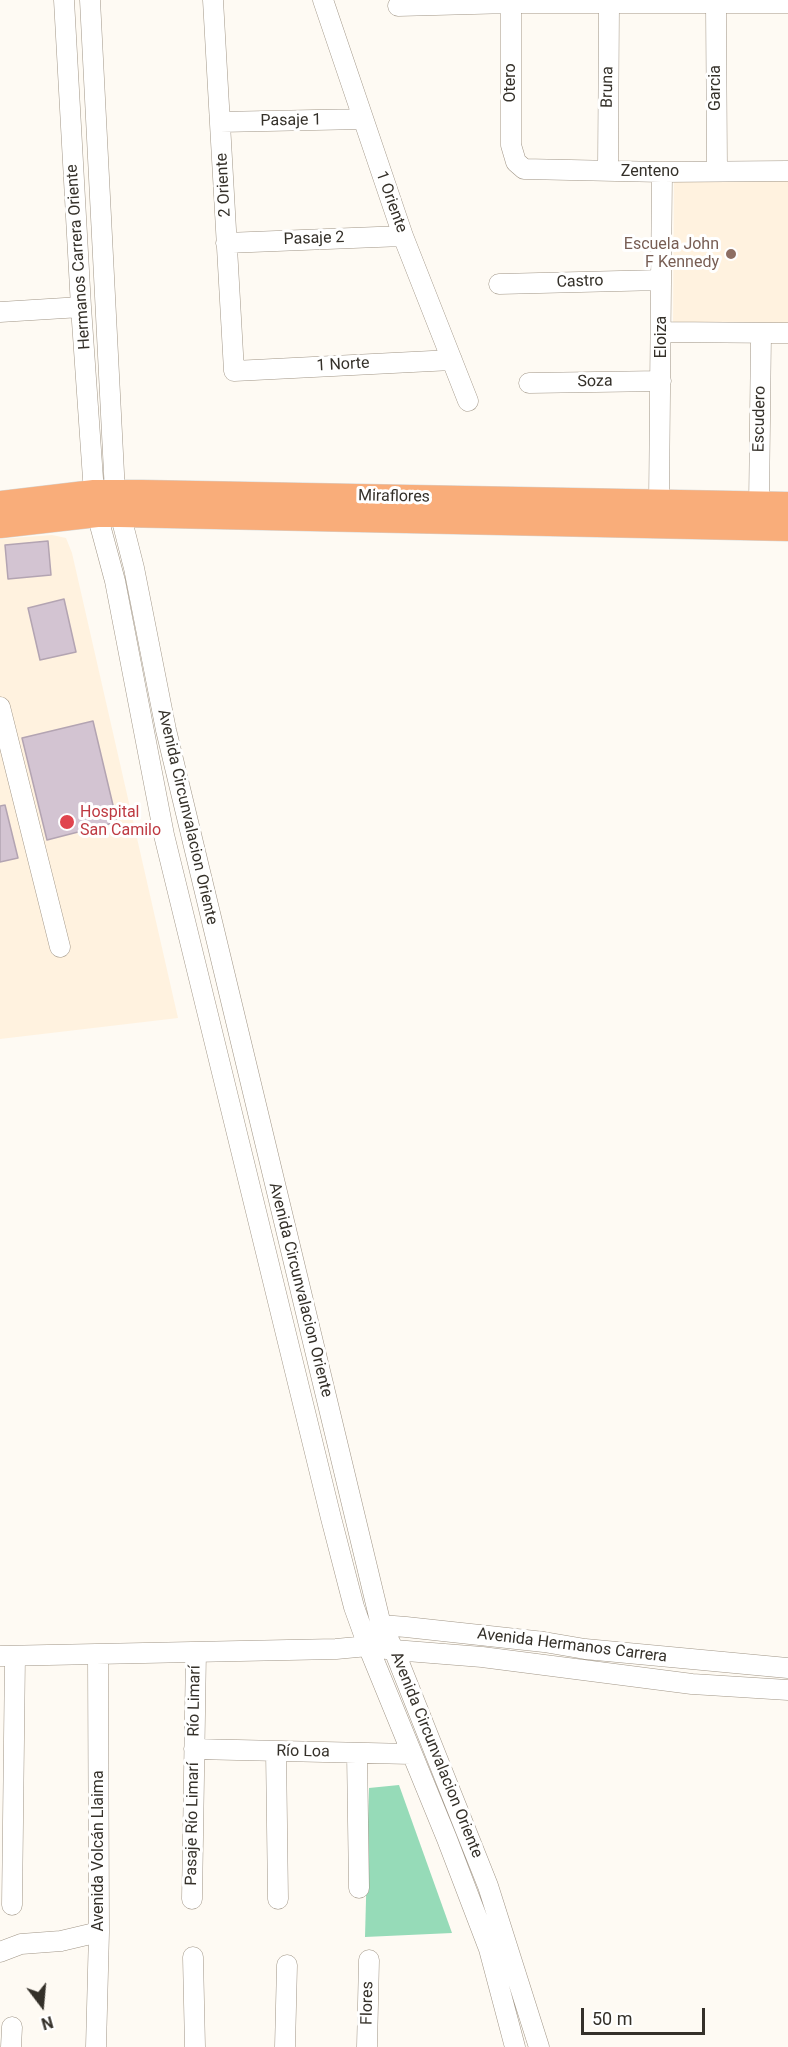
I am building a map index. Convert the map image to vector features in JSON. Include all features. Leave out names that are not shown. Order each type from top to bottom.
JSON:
[{"type":"main road","name":"Miraflores","points":[[0,504],[659,502],[788,505]]},
{"type":"main road","name":"Miraflores","points":[[0,525],[106,504],[788,528]]},
{"type":"street","name":"Hermanos Carrera Oriente","points":[[64,0],[81,307],[106,504]]},
{"type":"street","name":"Hermanos Carrera Oriente","points":[[90,0],[106,504]]},
{"type":"street","name":"2 Oriente","points":[[213,0],[234,371]]},
{"type":"street","name":"1 Oriente","points":[[323,0],[403,236],[468,401]]},
{"type":"street","points":[[398,6],[511,3],[788,3]]},
{"type":"street","name":"Otero","points":[[511,3],[511,145],[516,162]]},
{"type":"street","name":"Bruna","points":[[608,171],[609,4]]},
{"type":"street","name":"Garcia","points":[[716,4],[717,171]]},
{"type":"street","name":"Pasaje 1","points":[[220,122],[362,119]]},
{"type":"street","name":"Zenteno","points":[[516,162],[527,170],[788,171]]},
{"type":"street","name":"Eloiza","points":[[659,502],[662,172]]},
{"type":"street","name":"Pasaje 2","points":[[226,243],[403,236]]},
{"type":"street","name":"Castro","points":[[499,284],[662,280]]},
{"type":"street","points":[[0,312],[81,307]]},
{"type":"street","points":[[662,332],[788,333]]},
{"type":"street","name":"Escudero","points":[[759,505],[761,334]]},
{"type":"street","name":"1 Norte","points":[[234,371],[452,360]]},
{"type":"street","name":"Soza","points":[[529,383],[661,381]]},
{"type":"street","name":"Avenida Circunvalacion Oriente","points":[[106,504],[134,568],[166,730],[381,1626],[394,1650],[488,1886],[539,2047]]},
{"type":"street","name":"Avenida Circunvalacion Oriente","points":[[106,504],[115,581],[162,824],[354,1607],[489,1949],[515,2047]]},
{"type":"street","points":[[0,707],[60,947]]},
{"type":"street","points":[[368,1646],[381,1626]]},
{"type":"street","name":"Avenida Hermanos Carrera","points":[[381,1626],[471,1634],[585,1649],[788,1668]]},
{"type":"street","name":"Avenida Hermanos Carrera","points":[[8,1656],[336,1649],[368,1646],[483,1657],[692,1684],[788,1690]]},
{"type":"street","name":"Río Limarí","points":[[194,1749],[196,1652]]},
{"type":"street","name":"Avenida Volcán Llaima","points":[[96,2047],[99,1932],[98,1654]]},
{"type":"street","points":[[8,1656],[12,1905]]},
{"type":"street","name":"Río Loa","points":[[194,1749],[411,1754]]},
{"type":"street","name":"Pasaje Río Limarí","points":[[192,1899],[194,1749]]},
{"type":"street","points":[[276,1751],[278,1899]]},
{"type":"street","points":[[357,1753],[359,1888]]},
{"type":"street","points":[[0,1952],[21,1944],[61,1941],[99,1932]]},
{"type":"street","points":[[193,1957],[195,2047]]},
{"type":"street","name":"Flores","points":[[367,2047],[369,1960]]},
{"type":"street","points":[[285,2047],[287,1965]]},
{"type":"street","points":[[12,2027],[12,2047]]},
{"type":"shaded area","name":"Escuela John F Kennedy","points":[[674,180],[788,181],[788,329],[673,327]]},
{"type":"shaded area","name":"Hospital San Camilo","points":[[52,535],[66,538],[72,553],[178,1018],[0,1039],[0,539]]},
{"type":"green space","points":[[399,1785],[452,1933],[365,1937],[369,1788]]},
{"type":"building","points":[[48,541],[51,575],[8,579],[5,545]]},
{"type":"building","points":[[64,599],[76,652],[40,660],[28,608]]},
{"type":"building","points":[[93,721],[117,822],[47,840],[22,738]]},
{"type":"building","points":[[5,805],[18,858],[0,862],[0,806]]},
{"type":"place","name":"Escuela John F Kennedy","points":[[731,254]]},
{"type":"place","name":"Hospital San Camilo","points":[[67,822]]}]
